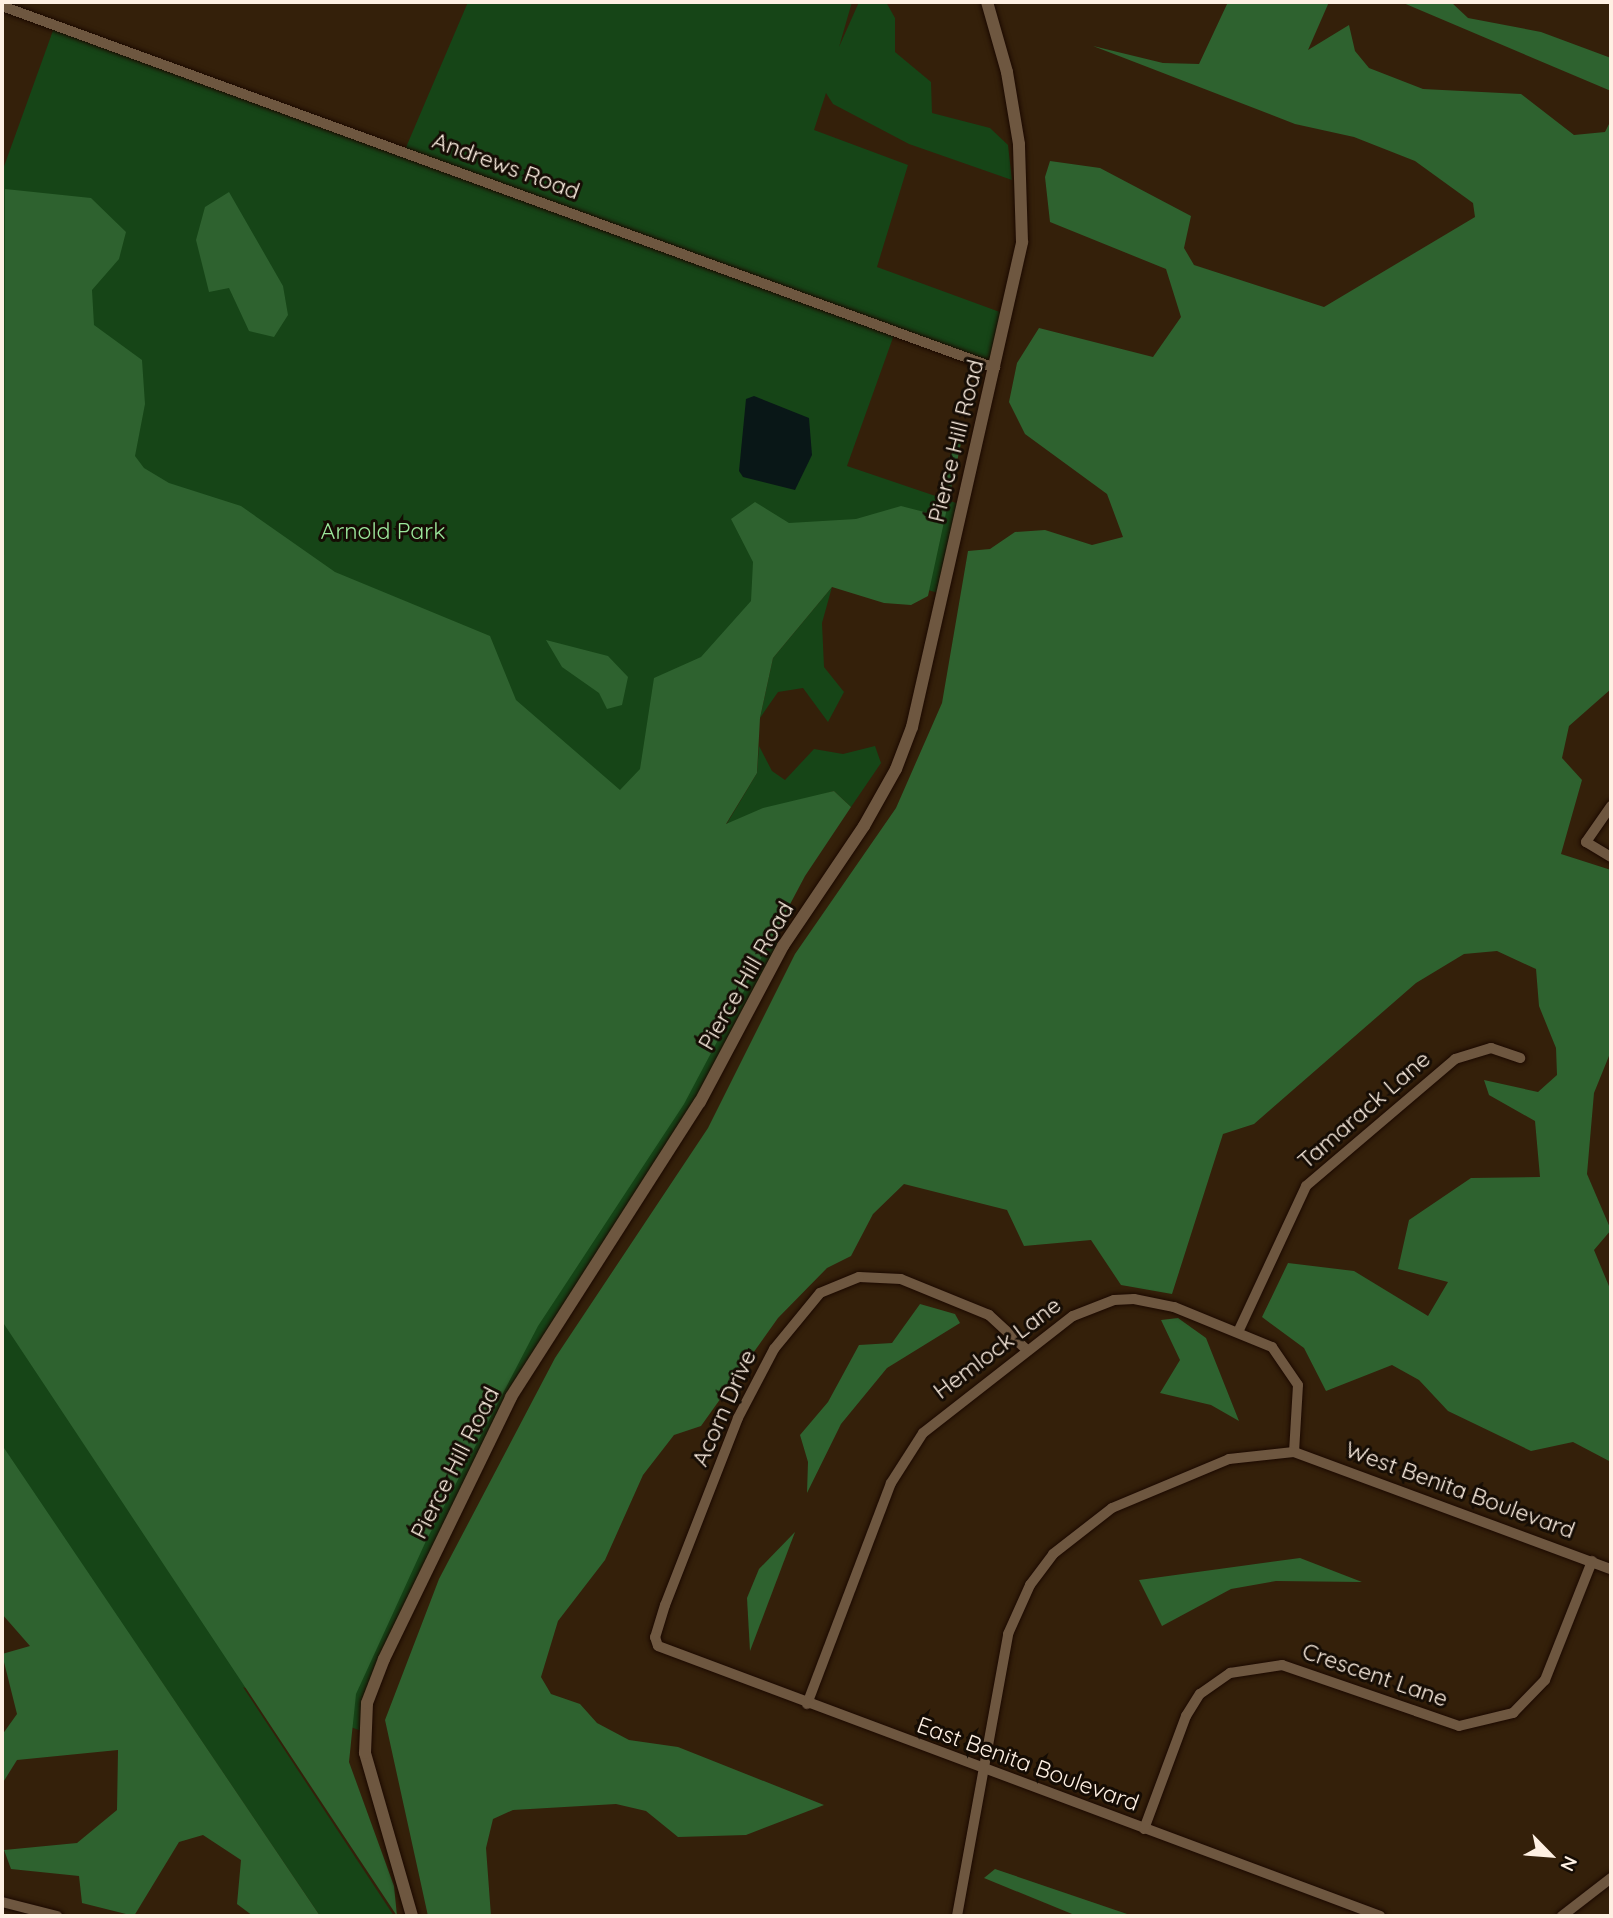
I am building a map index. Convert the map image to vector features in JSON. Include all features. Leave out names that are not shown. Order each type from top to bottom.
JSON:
[{"type":"street","name":"Pierce Hill Road","points":[[412,1916],[365,1753],[367,1703],[511,1397],[700,1102],[783,946],[897,769],[912,727],[1022,242],[1024,206],[1007,72],[987,2]]},
{"type":"street","name":"Andrews Road","points":[[2,6],[995,368]]},
{"type":"street","points":[[1611,806],[1588,837],[1588,846],[1611,857]]},
{"type":"street","name":"Tamarack Lane","points":[[1238,1332],[1306,1186],[1455,1059],[1491,1048],[1520,1058]]},
{"type":"street","name":"Acorn Drive","points":[[662,1648],[655,1637],[738,1418],[774,1349],[820,1293],[859,1277],[901,1279],[989,1315],[1027,1350]]},
{"type":"street","name":"Hemlock Lane","points":[[807,1704],[891,1483],[933,1423],[1073,1316],[1114,1300],[1174,1307],[1272,1347],[1292,1369],[1299,1407],[1294,1452]]},
{"type":"street","points":[[957,1916],[1008,1634],[1019,1603],[1053,1554],[1112,1508],[1158,1487],[1229,1460],[1294,1452]]},
{"type":"street","name":"West Benita Boulevard","points":[[1294,1452],[1611,1569]]},
{"type":"street","name":"Crescent Lane","points":[[1144,1829],[1186,1716],[1200,1694],[1230,1673],[1282,1665],[1459,1726],[1513,1713],[1545,1680],[1592,1561]]},
{"type":"street","name":"East Benita Boulevard","points":[[662,1648],[982,1770],[1380,1916]]},
{"type":"street","points":[[1562,1916],[1611,1878]]},
{"type":"street","points":[[2,1902],[57,1916]]},
{"type":"green space","name":"Arnold Park","points":[[468,2],[852,2],[839,47],[859,2],[886,2],[895,18],[895,52],[931,82],[932,113],[990,128],[1008,145],[1012,180],[909,144],[833,104],[826,93],[814,130],[908,165],[877,267],[1008,315],[995,368],[895,332],[847,466],[962,505],[941,594],[797,549],[640,871],[783,946],[700,1102],[533,1360],[384,1659],[364,1732],[243,1687],[394,1916],[320,1916],[138,1647],[2,1596],[2,172],[55,25],[404,152]]},
{"type":"green space","points":[[1228,2],[1329,2],[1308,50],[1349,25],[1355,51],[1369,68],[1423,89],[1521,94],[1574,135],[1605,132],[1611,120],[1611,689],[1569,726],[1562,758],[1582,780],[1561,854],[1611,870],[1611,1051],[1594,1093],[1587,1174],[1611,1230],[1594,1250],[1611,1291],[1611,1462],[1573,1442],[1531,1451],[1448,1411],[1419,1380],[1392,1365],[1326,1391],[1304,1348],[1262,1317],[1288,1263],[1354,1271],[1428,1316],[1448,1282],[1398,1269],[1409,1220],[1471,1178],[1540,1177],[1535,1121],[1489,1095],[1484,1080],[1538,1092],[1557,1075],[1556,1048],[1539,1006],[1536,969],[1497,951],[1464,954],[1416,983],[1254,1124],[1223,1134],[1172,1294],[1121,1285],[1091,1240],[1024,1246],[1007,1210],[904,1184],[873,1214],[851,1256],[827,1268],[778,1318],[701,1426],[674,1435],[643,1475],[605,1560],[558,1621],[541,1677],[551,1694],[580,1704],[597,1723],[629,1740],[678,1747],[824,1805],[746,1835],[678,1837],[646,1811],[616,1804],[513,1810],[493,1819],[486,1848],[491,1916],[428,1916],[385,1720],[439,1579],[555,1358],[708,1128],[795,954],[896,808],[942,703],[968,551],[990,549],[1015,532],[1045,530],[1092,545],[1123,537],[1107,494],[1025,434],[1009,402],[1017,363],[1039,328],[1153,357],[1181,317],[1166,269],[1050,222],[1045,177],[1050,161],[1100,168],[1191,216],[1184,248],[1194,265],[1324,307],[1475,217],[1473,203],[1415,161],[1354,137],[1295,124],[1093,46],[1163,63],[1199,64]]},
{"type":"green space","points":[[1401,2],[1451,2],[1468,18],[1541,32],[1611,58],[1611,91]]},
{"type":"green space","points":[[5,189],[91,198],[126,232],[119,259],[92,290],[94,325],[142,360],[145,404],[135,456],[144,468],[169,483],[241,506],[335,572],[490,636],[516,700],[620,790],[640,769],[654,678],[701,657],[751,601],[753,562],[731,519],[755,502],[789,523],[856,519],[901,506],[936,515],[949,458],[963,434],[928,596],[911,605],[884,603],[832,587],[773,658],[760,718],[757,773],[726,824],[763,808],[834,791],[851,807],[805,876],[684,1104],[538,1326],[426,1541],[356,1694],[349,1762],[394,1886],[397,1916],[2,1321]]},
{"type":"green space","points":[[229,192],[283,286],[288,315],[274,337],[249,331],[229,288],[209,292],[196,240],[205,207]]},
{"type":"green space","points":[[832,587],[822,623],[824,667],[844,692],[828,722],[803,688],[778,692],[760,718],[773,658]]},
{"type":"green space","points":[[546,640],[608,656],[628,677],[622,705],[607,709],[599,693],[562,667]]},
{"type":"green space","points":[[759,746],[772,771],[785,780],[814,749],[843,754],[875,746],[881,763],[851,807],[834,791],[726,825],[757,773]]},
{"type":"green space","points":[[920,1304],[955,1314],[960,1323],[887,1368],[841,1424],[807,1493],[808,1462],[800,1435],[828,1402],[859,1345],[892,1343]]},
{"type":"green space","points":[[1178,1318],[1206,1338],[1239,1421],[1211,1405],[1160,1393],[1180,1360],[1161,1320]]},
{"type":"green space","points":[[2,1445],[320,1916],[253,1916],[237,1904],[241,1860],[203,1835],[179,1842],[134,1916],[82,1903],[79,1876],[11,1869],[4,1850],[77,1843],[117,1810],[118,1750],[17,1760],[2,1784],[2,1735],[17,1714],[2,1654],[30,1646],[2,1614]]},
{"type":"green space","points":[[795,1532],[750,1651],[747,1598],[759,1569]]},
{"type":"green space","points":[[1300,1558],[1362,1582],[1276,1581],[1231,1589],[1162,1626],[1139,1580]]},
{"type":"green space","points":[[995,1869],[1133,1916],[1077,1916],[984,1878]]},
{"type":"shaded area","points":[[754,396],[809,418],[812,455],[795,490],[743,477],[739,471],[746,399]]}]
